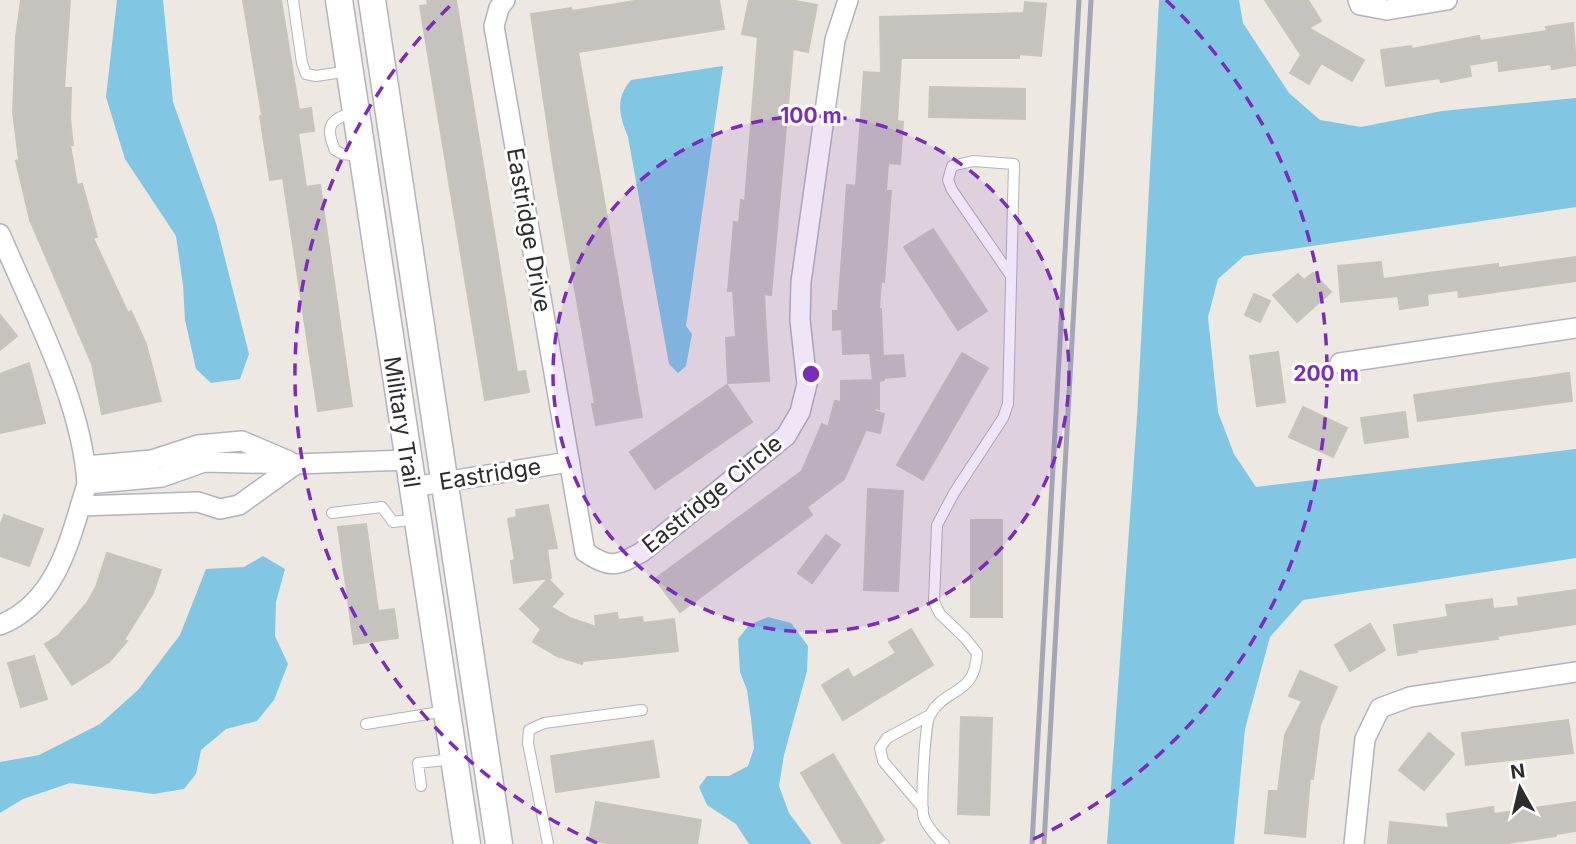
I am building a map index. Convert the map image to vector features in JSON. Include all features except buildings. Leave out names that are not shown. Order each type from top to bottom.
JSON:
[{"type":"street","name":"Military Trail","points":[[339,0],[467,844]]},
{"type":"street","name":"Military Trail","points":[[372,0],[499,844]]},
{"type":"street","name":"Eastridge Drive","points":[[505,0],[499,8],[494,26],[569,462]]},
{"type":"street","name":"Eastridge Circle","points":[[569,462],[585,552],[603,564],[621,564],[642,552],[786,436],[800,412],[807,384],[800,320],[801,282],[835,40],[848,0]]},
{"type":"street","points":[[1359,3],[1387,10],[1447,0]]},
{"type":"street","points":[[0,625],[16,619],[41,597],[67,546],[80,506],[86,475],[55,357],[1,236]]},
{"type":"street","points":[[1340,363],[1576,328]]},
{"type":"street","points":[[86,475],[162,477],[204,463],[296,464],[407,460]]},
{"type":"street","name":"Eastridge","points":[[412,486],[569,462]]},
{"type":"street","points":[[80,506],[198,502],[220,509],[239,505],[296,464]]},
{"type":"street","points":[[1354,844],[1365,739],[1380,708],[1410,697],[1576,672]]},
{"type":"lane","points":[[293,0],[306,74],[316,76],[349,71]]},
{"type":"lane","points":[[923,808],[883,761],[880,748],[887,738],[928,716],[940,703],[967,685],[976,668],[977,653],[940,614],[934,602],[937,525],[954,493],[1003,418],[1008,404],[1014,164],[973,161],[952,166],[948,180],[952,190],[1011,276]]},
{"type":"lane","points":[[332,513],[382,507],[393,522],[417,518]]},
{"type":"lane","points":[[548,844],[527,743],[529,730],[544,723],[642,710]]},
{"type":"lane","points":[[366,723],[446,711]]},
{"type":"lane","points":[[928,716],[924,818],[944,844]]},
{"type":"lane","points":[[421,786],[418,763],[454,758]]},
{"type":"water","points":[[117,0],[163,0],[173,102],[216,223],[249,354],[240,379],[211,383],[196,369],[185,320],[176,236],[125,159],[106,97]]},
{"type":"water","points":[[1159,0],[1239,0],[1243,23],[1289,93],[1320,120],[1361,127],[1442,111],[1576,98],[1576,207],[1244,256],[1218,279],[1208,317],[1218,412],[1234,454],[1256,487],[1576,449],[1576,558],[1303,600],[1270,637],[1245,729],[1234,844],[1107,844],[1137,417]]},
{"type":"water","points":[[723,66],[686,326],[692,334],[686,366],[678,373],[669,364],[628,137],[620,107],[623,94],[631,80]]},
{"type":"water","points":[[263,556],[285,569],[276,602],[275,636],[288,664],[274,700],[257,721],[226,729],[201,750],[196,774],[184,789],[154,794],[70,783],[23,799],[0,813],[0,762],[39,755],[100,724],[138,690],[180,635],[206,569],[244,567]]},
{"type":"water","points":[[768,617],[791,623],[808,646],[807,671],[784,755],[779,786],[789,813],[812,844],[749,844],[736,824],[707,805],[699,787],[707,776],[729,776],[748,766],[754,748],[747,690],[740,672],[738,639],[749,625]]},
{"type":"railway","points":[[1032,844],[1079,0]]},
{"type":"railway","points":[[1044,844],[1091,0]]}]
